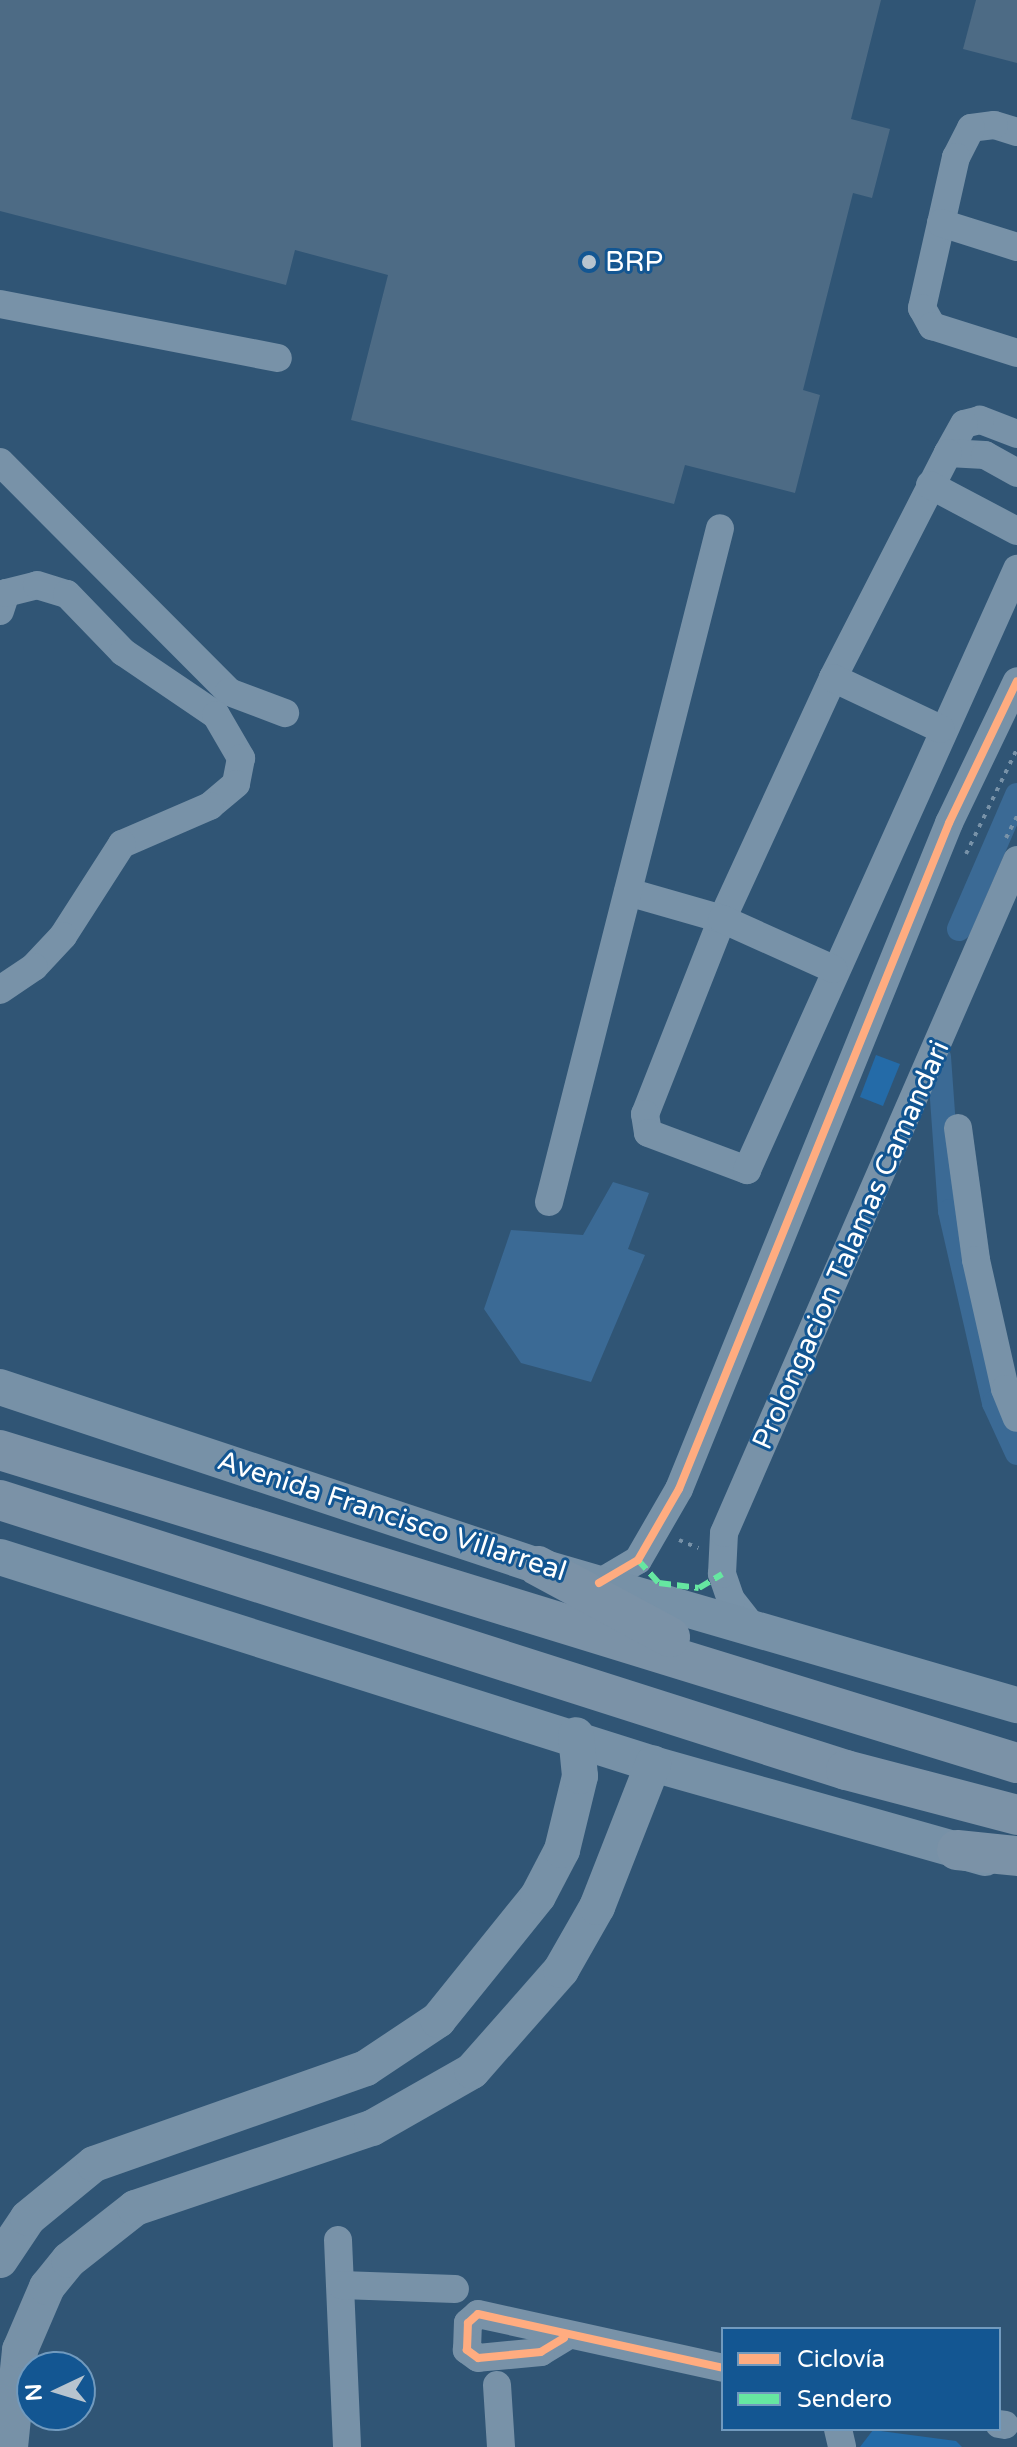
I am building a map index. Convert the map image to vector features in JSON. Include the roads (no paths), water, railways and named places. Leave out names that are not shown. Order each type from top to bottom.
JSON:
[{"type":"highway","name":"Avenida Francisco Villarreal","points":[[0,1450],[1017,1763]]},
{"type":"highway","points":[[0,1500],[846,1770],[1017,1815]]},
{"type":"highway","points":[[0,1526],[160,1549]]},
{"type":"highway","points":[[538,1566],[771,1686]]},
{"type":"highway","points":[[957,1850],[1017,1856]]},
{"type":"main road","name":"Avenida Francisco Villarreal","points":[[0,1387],[538,1566],[1017,1705]]},
{"type":"main road","points":[[0,1557],[576,1735],[653,1764],[1017,1866]]},
{"type":"main road","points":[[0,2260],[28,2218],[94,2164],[366,2068],[438,2020],[538,1896],[562,1850],[580,1776],[576,1735]]},
{"type":"main road","points":[[10,2447],[20,2350],[47,2287],[69,2260],[135,2208],[372,2128],[472,2071],[561,1970],[597,1907],[653,1764]]},
{"type":"street","points":[[1017,132],[994,125],[971,128],[956,157],[923,319],[1017,353]]},
{"type":"street","points":[[941,223],[1017,247]]},
{"type":"street","points":[[0,304],[278,358]]},
{"type":"street","points":[[1017,434],[980,420],[964,424],[930,485],[833,678],[722,919],[645,1114],[648,1133],[711,1162],[747,1170],[833,969],[1017,569]]},
{"type":"street","points":[[948,453],[985,455],[1017,473]]},
{"type":"street","points":[[0,462],[222,704],[241,758],[236,784],[210,806],[122,844],[63,936],[34,967],[0,990]]},
{"type":"street","points":[[930,485],[1017,531]]},
{"type":"street","points":[[549,1202],[720,528]]},
{"type":"street","points":[[0,611],[6,593],[37,585],[67,594],[123,652],[222,704],[285,713]]},
{"type":"street","points":[[833,678],[941,729]]},
{"type":"street","points":[[599,1583],[638,1560],[679,1489],[949,823],[1017,681]]},
{"type":"street","name":"Prolongacion Talamas Camandari","points":[[754,1629],[731,1600],[722,1574],[724,1533],[1017,860]]},
{"type":"street","points":[[628,892],[722,919],[833,969]]},
{"type":"street","points":[[958,1128],[976,1260],[1005,1389],[1017,1418]]},
{"type":"street","points":[[338,2240],[347,2447]]},
{"type":"street","points":[[341,2285],[455,2289]]},
{"type":"street","points":[[564,2338],[721,2368]]},
{"type":"street","points":[[497,2385],[501,2447]]},
{"type":"waterway","points":[[959,929],[1017,795]]},
{"type":"waterway","points":[[939,1057],[950,1211],[994,1403],[1017,1453]]},
{"type":"place","name":"BRP","points":[[589,262]]}]
